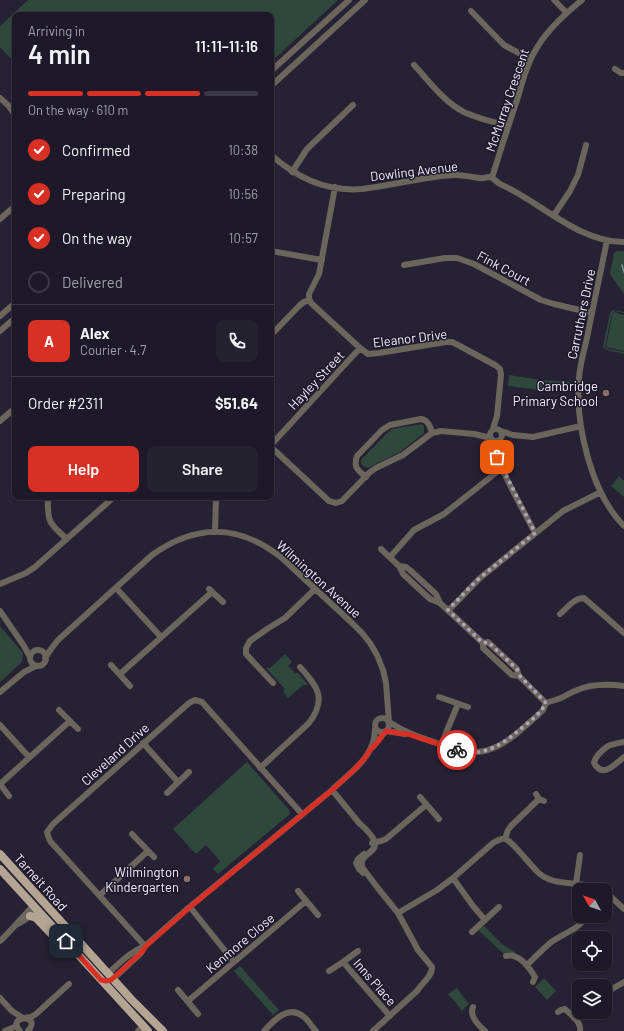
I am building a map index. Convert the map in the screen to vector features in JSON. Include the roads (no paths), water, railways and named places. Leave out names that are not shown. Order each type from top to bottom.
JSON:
[{"type":"main road","name":"Tarneit Road","points":[[0,854],[108,978]]},
{"type":"main road","name":"Tarneit Road","points":[[0,869],[73,949],[108,978],[163,1031]]},
{"type":"main road","points":[[35,908],[42,901]]},
{"type":"main road","points":[[30,916],[37,919],[59,942],[73,949]]},
{"type":"main road","points":[[108,978],[143,1029]]},
{"type":"street","points":[[274,68],[350,0]]},
{"type":"street","points":[[274,83],[365,0]]},
{"type":"street","points":[[554,0],[567,13]]},
{"type":"street","name":"McMurray Crescent","points":[[492,178],[530,59],[545,36],[582,0]]},
{"type":"street","points":[[471,11],[504,45],[530,59]]},
{"type":"street","points":[[414,65],[451,104],[463,112],[508,126]]},
{"type":"street","points":[[615,69],[624,73]]},
{"type":"street","points":[[0,98],[12,110]]},
{"type":"street","points":[[292,172],[307,149],[353,105]]},
{"type":"street","points":[[554,215],[570,191],[578,175],[586,145]]},
{"type":"street","name":"Dowling Avenue","points":[[274,158],[292,172],[312,181],[349,189],[362,189],[454,175],[480,178],[489,177],[583,233],[607,240],[624,242]]},
{"type":"street","points":[[274,332],[300,305],[309,300],[309,294],[319,274],[335,187]]},
{"type":"street","points":[[1,217],[12,208]]},
{"type":"street","name":"Carruthers Drive","points":[[607,240],[579,377],[579,409],[581,426],[593,474],[606,503],[624,526]]},
{"type":"street","points":[[274,252],[322,260]]},
{"type":"street","name":"Fink Court","points":[[404,265],[445,258],[457,258],[474,264],[541,300],[592,313]]},
{"type":"street","name":"Eleanor Drive","points":[[309,300],[365,352],[372,354],[452,342],[495,365],[500,369],[501,375],[496,430]]},
{"type":"street","points":[[0,316],[12,306]]},
{"type":"street","points":[[0,331],[12,321]]},
{"type":"street","name":"Hayley Street","points":[[274,443],[360,348]]},
{"type":"street","points":[[0,421],[12,411]]},
{"type":"street","points":[[366,477],[356,467],[357,456],[382,430],[390,424],[421,419],[427,422],[432,433]]},
{"type":"street","points":[[474,434],[496,430],[513,435],[533,437],[581,426]]},
{"type":"street","points":[[496,430],[490,434],[495,452],[535,533]]},
{"type":"street","points":[[495,452],[502,435],[496,430]]},
{"type":"street","points":[[274,449],[329,501],[338,503],[342,501],[370,472],[403,455],[432,433],[441,431],[474,434],[494,440],[513,435]]},
{"type":"street","points":[[390,557],[419,526],[444,514],[502,468]]},
{"type":"street","points":[[448,610],[476,581],[563,511],[601,492]]},
{"type":"street","points":[[48,500],[48,515],[51,523],[55,529],[67,539]]},
{"type":"street","points":[[0,584],[35,567],[111,500]]},
{"type":"street","points":[[215,532],[216,500]]},
{"type":"street","name":"Wilmington Avenue","points":[[45,658],[58,640],[152,555],[165,546],[193,534],[215,532],[236,534],[248,537],[266,546],[292,566],[357,628],[370,643],[383,670],[386,683],[389,722]]},
{"type":"street","points":[[381,549],[400,566],[406,567],[416,575],[436,594],[440,603],[483,643],[488,642],[517,669],[520,676],[546,703]]},
{"type":"street","points":[[116,588],[161,637]]},
{"type":"street","points":[[120,674],[211,590],[223,602]]},
{"type":"street","points":[[272,683],[246,654],[246,648],[250,641],[286,618],[316,590]]},
{"type":"street","points":[[560,614],[573,602],[579,598],[584,598],[624,633]]},
{"type":"street","points":[[0,611],[20,640],[32,663],[36,666]]},
{"type":"street","points":[[0,692],[24,672],[42,664],[45,658],[44,654],[39,650],[20,640]]},
{"type":"street","name":"Wilmington Avenue","points":[[39,650],[58,640]]},
{"type":"street","points":[[19,676],[32,652],[39,650]]},
{"type":"street","points":[[111,665],[130,686]]},
{"type":"street","points":[[260,768],[309,723],[315,715],[319,696],[314,682],[300,667]]},
{"type":"street","points":[[378,718],[384,718],[408,734],[459,751],[477,752],[492,749],[515,735],[540,713],[546,703],[584,688],[602,685],[624,686]]},
{"type":"street","points":[[440,697],[468,707]]},
{"type":"street","name":"Cleveland Drive","points":[[146,946],[50,841],[47,832],[53,824],[189,703],[193,700],[202,702],[302,814]]},
{"type":"street","points":[[108,978],[141,947],[146,946],[190,907],[332,790],[359,764],[365,758],[374,741],[376,729],[375,723],[384,710],[387,701]]},
{"type":"street","points":[[441,745],[458,704]]},
{"type":"street","points":[[59,710],[78,729]]},
{"type":"street","points":[[9,796],[0,784],[70,721]]},
{"type":"street","points":[[370,750],[389,728],[389,722]]},
{"type":"street","points":[[0,725],[29,757]]},
{"type":"street","points":[[376,729],[379,732],[408,734]]},
{"type":"street","points":[[624,742],[609,746],[597,756],[594,763],[597,768],[606,770],[611,768],[624,757]]},
{"type":"street","points":[[143,743],[178,782]]},
{"type":"street","points":[[167,792],[189,772]]},
{"type":"street","points":[[332,790],[374,843]]},
{"type":"street","points":[[420,797],[439,819]]},
{"type":"street","points":[[505,839],[511,826],[540,798]]},
{"type":"street","points":[[372,1031],[431,979],[435,974],[436,968],[432,960],[415,944],[398,913],[377,887],[359,869],[356,863],[374,843],[386,839],[426,805]]},
{"type":"street","points":[[132,834],[154,857]]},
{"type":"street","points":[[398,913],[437,890],[501,839],[505,839],[511,843],[531,866],[546,878],[555,882],[572,884]]},
{"type":"street","points":[[100,895],[148,851]]},
{"type":"street","points":[[576,883],[580,855]]},
{"type":"street","points":[[453,878],[485,920]]},
{"type":"street","points":[[298,892],[318,914]]},
{"type":"street","points":[[612,898],[624,909]]},
{"type":"street","name":"Kenmore Close","points":[[188,1001],[306,901]]},
{"type":"street","points":[[190,907],[234,962]]},
{"type":"street","points":[[472,932],[499,907]]},
{"type":"street","points":[[16,925],[30,916],[35,908]]},
{"type":"street","points":[[0,941],[22,917],[35,908]]},
{"type":"street","points":[[527,965],[551,942],[577,928],[582,923]]},
{"type":"street","name":"Inns Place","points":[[329,971],[358,951]]},
{"type":"street","points":[[506,956],[513,956],[527,965],[535,977],[534,982]]},
{"type":"street","name":"Inns Place","points":[[343,962],[390,1016]]},
{"type":"street","points":[[612,989],[624,982]]},
{"type":"street","points":[[18,1027],[19,1020],[36,1014],[69,984]]},
{"type":"street","points":[[178,990],[198,1014]]},
{"type":"street","points":[[0,998],[12,1012],[18,1027]]},
{"type":"street","points":[[473,1007],[471,1011],[472,1015],[479,1026],[485,1031]]},
{"type":"street","points":[[558,1012],[565,1009],[572,1016]]},
{"type":"street","points":[[12,1012],[29,1020],[31,1028]]},
{"type":"street","points":[[31,1028],[36,1014]]},
{"type":"street","points":[[266,1031],[284,1017],[290,1015],[297,1016],[314,1029]]},
{"type":"street","points":[[575,1019],[581,1027],[580,1031]]},
{"type":"street","points":[[474,1031],[479,1026]]},
{"type":"street","points":[[5,1031],[18,1027]]},
{"type":"waterway","points":[[622,265],[624,272]]},
{"type":"place","name":"Cambridge Primary School","points":[[606,393]]},
{"type":"place","name":"Wilmington Kindergarten","points":[[187,879]]}]
